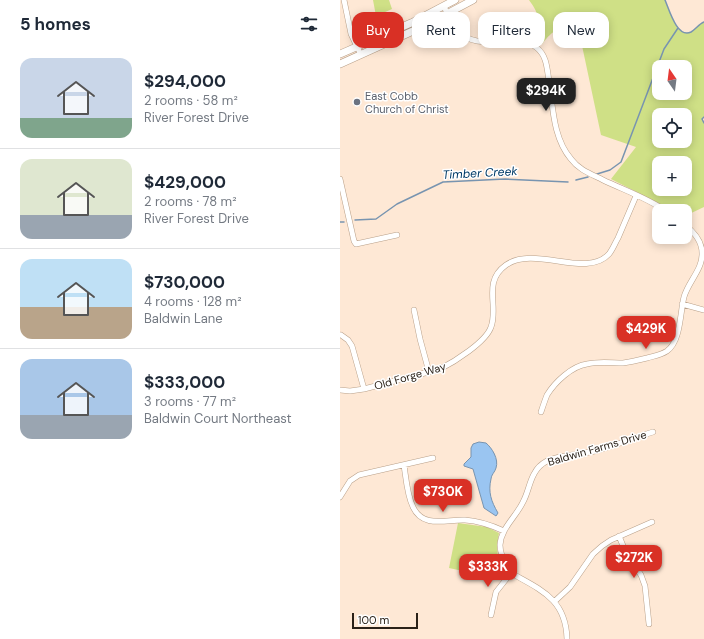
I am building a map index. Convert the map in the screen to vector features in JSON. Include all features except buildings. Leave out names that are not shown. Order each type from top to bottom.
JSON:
[{"type":"highway","points":[[404,26],[455,0]]},
{"type":"highway","points":[[452,12],[473,0]]},
{"type":"highway","points":[[340,64],[412,32]]},
{"type":"highway","points":[[340,54],[355,48]]},
{"type":"street","points":[[344,0],[352,36]]},
{"type":"street","points":[[444,6],[447,12]]},
{"type":"street","points":[[470,38],[486,42],[521,42],[532,44],[538,49],[547,64],[558,135],[567,155],[583,171],[652,204]]},
{"type":"street","points":[[358,48],[361,55]]},
{"type":"street","points":[[340,179],[354,241],[356,244],[397,235]]},
{"type":"street","name":"Old Forge Way","points":[[340,390],[350,391],[364,389],[440,369],[450,364],[480,342],[491,328],[493,322],[493,284],[498,273],[504,266],[516,260],[525,258],[579,263],[595,262],[603,259],[612,249],[636,196]]},
{"type":"street","points":[[541,412],[546,397],[553,387],[578,366],[591,363],[631,362],[656,356],[667,351],[673,344],[677,335],[684,295],[702,261],[703,245],[692,232]]},
{"type":"street","points":[[682,304],[704,310]]},
{"type":"street","points":[[414,310],[429,372]]},
{"type":"street","points":[[341,335],[348,340],[352,346],[364,389]]},
{"type":"street","name":"Baldwin Farms Drive","points":[[511,573],[503,560],[500,552],[500,544],[504,531],[524,502],[534,472],[543,464],[554,458],[594,451],[653,432]]},
{"type":"street","points":[[340,497],[350,481],[355,477],[433,458]]},
{"type":"street","points":[[404,465],[411,502],[416,512],[422,519],[434,522],[464,520],[492,525],[504,531]]},
{"type":"street","points":[[554,601],[570,587],[597,550],[619,536],[652,522]]},
{"type":"street","points":[[619,536],[626,553],[641,575],[645,586],[649,624]]},
{"type":"street","points":[[490,615],[496,592],[511,573],[545,592],[554,601],[564,616],[567,639]]},
{"type":"green space","points":[[373,0],[389,0],[392,9],[385,12],[375,12]]},
{"type":"green space","points":[[529,0],[665,0],[674,22],[682,31],[686,33],[691,32],[704,22],[704,117],[702,119],[704,123],[704,207],[692,213],[692,204],[660,204],[611,179],[636,147],[601,135],[583,48],[609,48],[609,12],[553,12],[553,32],[545,41],[545,12],[536,12]]},
{"type":"green space","points":[[458,523],[487,527],[499,533],[497,547],[498,557],[505,573],[500,579],[449,568]]},
{"type":"water","points":[[479,442],[486,443],[491,448],[497,461],[497,465],[491,478],[490,488],[492,500],[498,513],[496,516],[484,508],[473,469],[464,466],[464,464],[471,457],[471,448],[473,444]]},
{"type":"waterway","name":"Timber Creek","points":[[665,0],[674,22],[682,31],[686,33],[691,32],[704,22]]},
{"type":"waterway","name":"Timber Creek","points":[[597,174],[610,170],[621,162],[664,49],[678,28]]},
{"type":"waterway","points":[[704,117],[702,119],[704,123]]},
{"type":"waterway","name":"Timber Creek","points":[[576,180],[588,177]]},
{"type":"waterway","name":"Timber Creek","points":[[355,220],[376,219],[397,204],[443,182],[505,179],[568,182]]},
{"type":"place","name":"East Cobb Church of Christ","points":[[357,102]]}]
